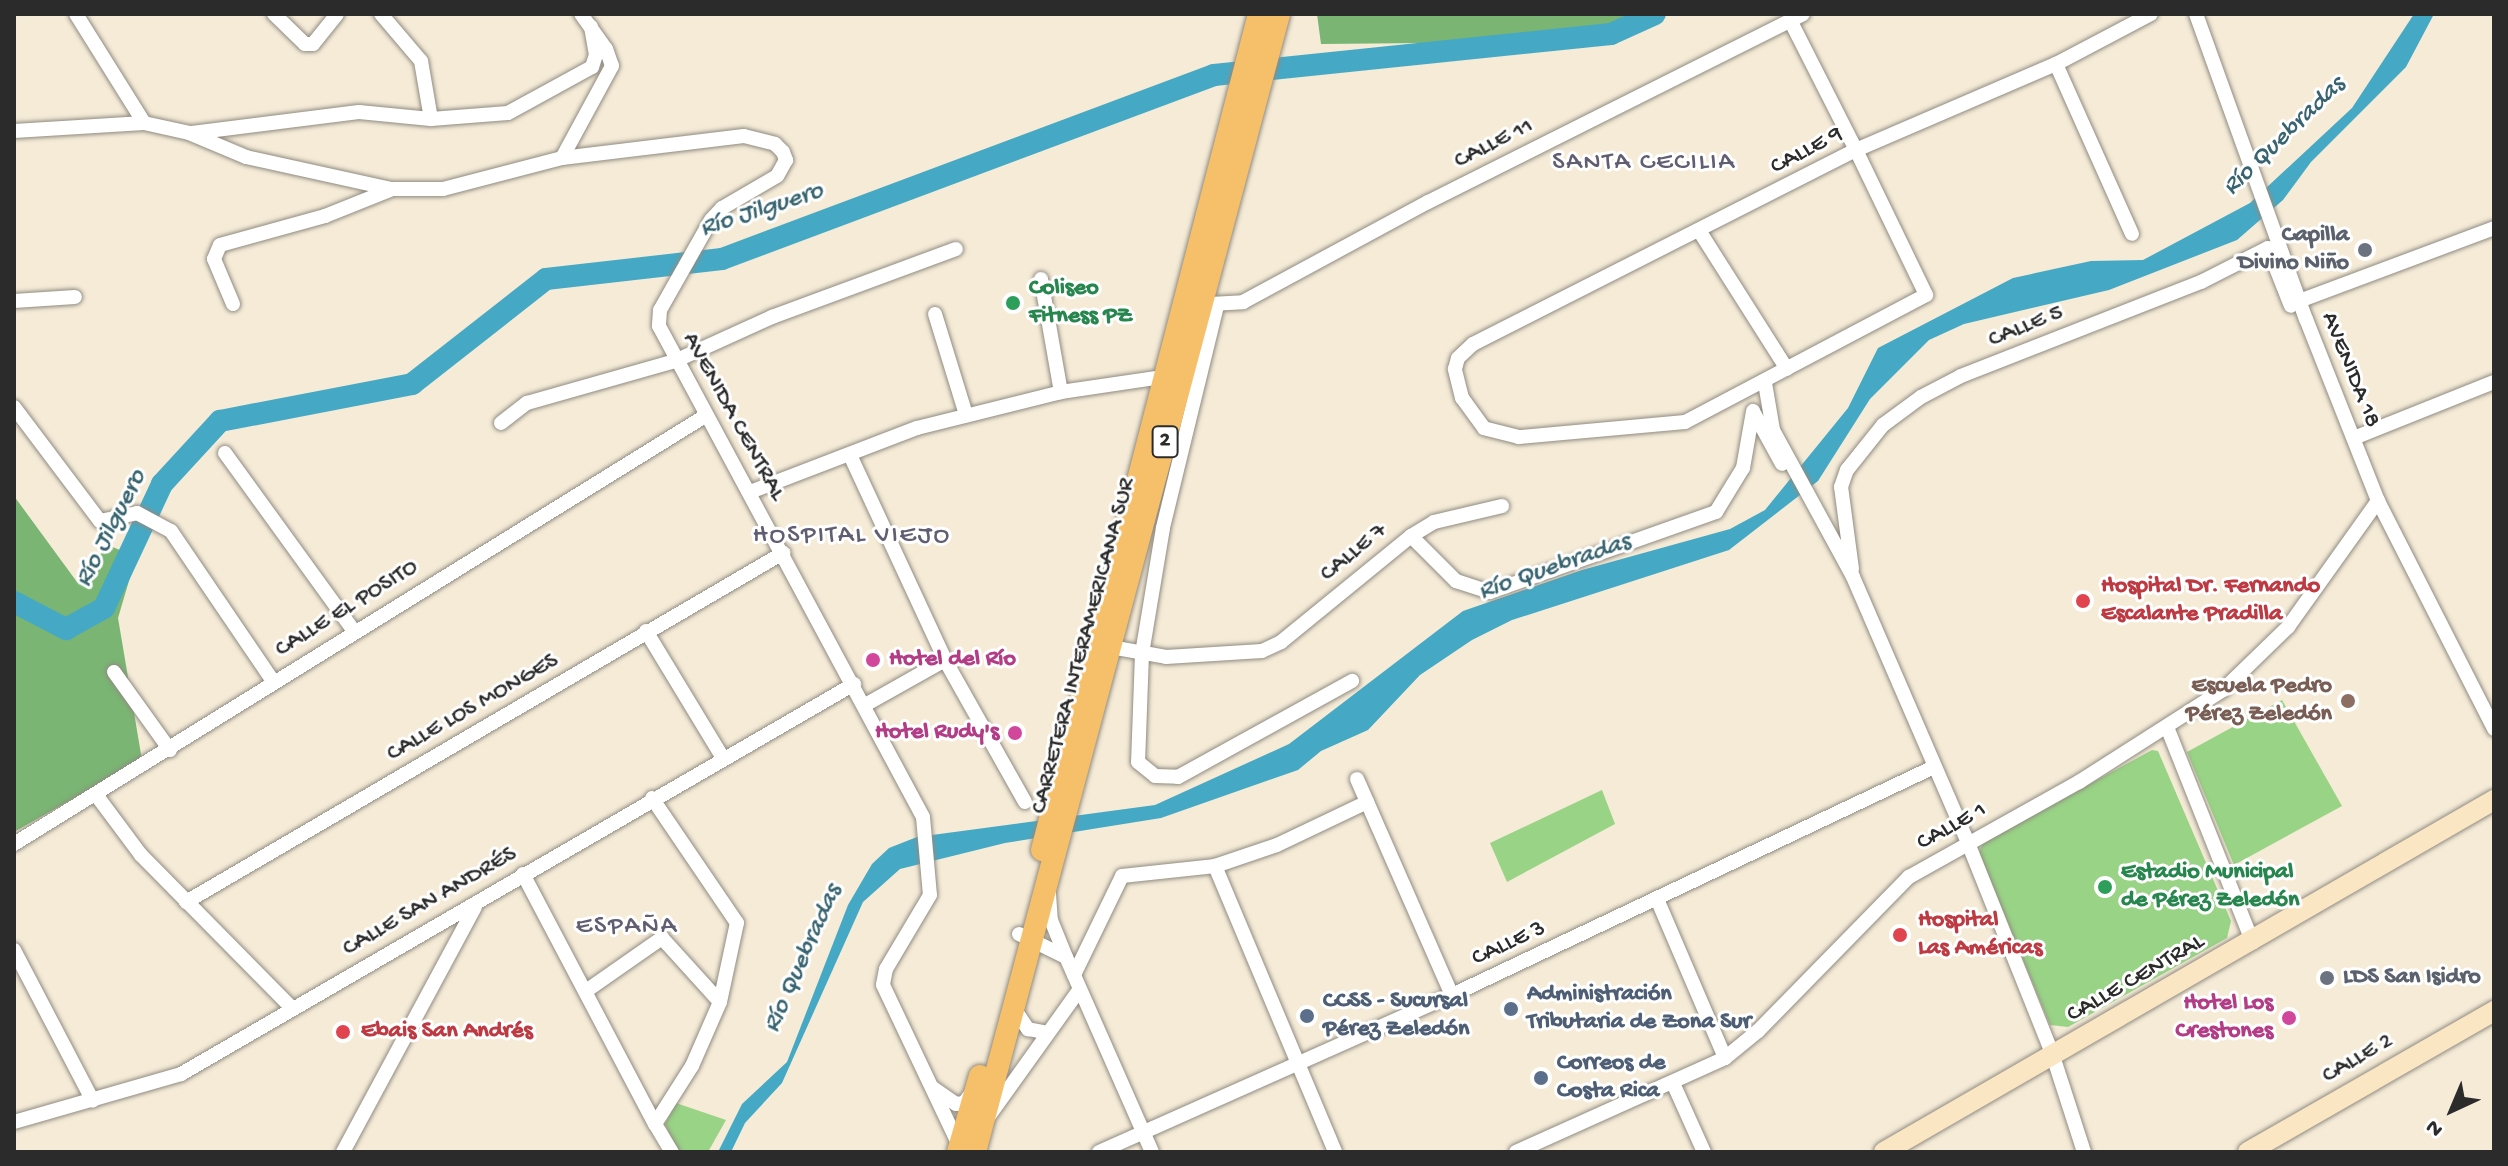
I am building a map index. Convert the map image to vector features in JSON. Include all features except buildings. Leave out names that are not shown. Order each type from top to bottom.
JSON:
[{"type":"highway","name":"CARRETERA INTERAMERICANA SUR","points":[[1202,301],[1236,100],[1259,14]]},
{"type":"highway","name":"CARRETERA INTERAMERICANA SUR","points":[[964,1150],[978,1084],[1049,861],[1101,645],[1174,377],[1202,301],[1279,14]]},
{"type":"highway","name":"CARRETERA INTERAMERICANA SUR","points":[[964,1150],[982,1126],[1013,1006],[1024,937]]},
{"type":"main road","name":"CALLE CENTRAL","points":[[1884,1152],[2253,943],[2494,800]]},
{"type":"main road","name":"CALLE 2","points":[[2248,1152],[2494,1011]]},
{"type":"street","points":[[76,14],[144,123]]},
{"type":"street","points":[[274,14],[305,44],[313,44],[337,14]]},
{"type":"street","points":[[381,14],[421,61],[431,119]]},
{"type":"street","points":[[14,131],[144,123],[189,133],[246,157],[392,189],[443,189],[562,158],[612,66],[591,26],[581,14]]},
{"type":"street","name":"CALLE 9","points":[[1751,391],[1685,422],[1519,437],[1484,428],[1462,398],[1455,369],[1458,358],[1473,344],[1700,232],[1856,150],[2056,64],[2151,14]]},
{"type":"street","name":"AVENIDA 18","points":[[2196,14],[2299,301],[2378,501],[2494,729]]},
{"type":"street","points":[[1797,17],[1856,150],[1926,295],[1751,391],[1753,411],[1853,577],[1968,843],[2053,1056],[2084,1152]]},
{"type":"street","name":"CALLE 11","points":[[1202,301],[1243,302],[1428,202],[1797,17]]},
{"type":"street","points":[[189,133],[359,112],[431,119],[508,113],[580,76],[596,55],[591,26]]},
{"type":"street","points":[[2056,64],[2132,234]]},
{"type":"street","name":"AVENIDA CENTRAL","points":[[562,158],[744,136],[775,144],[786,160],[777,176],[722,208],[699,238],[660,310],[659,326],[675,361],[750,492],[923,817],[932,877],[927,904],[886,969],[883,985],[964,1150]]},
{"type":"street","points":[[233,304],[214,259],[220,245],[325,216],[392,189]]},
{"type":"street","points":[[2299,301],[2494,228]]},
{"type":"street","points":[[1700,232],[1787,369]]},
{"type":"street","name":"CALLE 5","points":[[1853,577],[1841,487],[1847,470],[1883,425],[1921,397],[1961,376],[2201,282],[2268,248],[2291,307],[2306,319]]},
{"type":"street","points":[[501,423],[527,403],[675,361],[772,317],[956,249]]},
{"type":"street","points":[[1041,279],[1061,392]]},
{"type":"street","points":[[14,301],[75,297]]},
{"type":"street","points":[[1202,301],[1142,654],[1135,748],[1147,771],[1165,780],[1352,681]]},
{"type":"street","points":[[935,314],[966,415]]},
{"type":"street","points":[[750,492],[966,415],[1061,392],[1174,377]]},
{"type":"street","points":[[2354,438],[2494,382]]},
{"type":"street","points":[[1765,383],[1781,458]]},
{"type":"street","points":[[14,407],[100,521],[137,513],[156,520],[171,531],[273,681]]},
{"type":"street","name":"CALLE 7","points":[[1101,645],[1142,654],[1239,655],[1272,647],[1411,536],[1456,581],[1490,592],[1716,512],[1743,468],[1753,411]]},
{"type":"street","name":"CALLE EL POSITO","points":[[14,844],[97,796],[273,681],[705,416]]},
{"type":"street","points":[[225,453],[354,631]]},
{"type":"street","points":[[850,455],[945,660],[1025,802]]},
{"type":"street","points":[[1743,468],[1757,455],[1781,458]]},
{"type":"street","name":"CALLE 1","points":[[1520,1151],[1725,1058],[1758,1031],[1909,877],[2167,727],[2223,690],[2276,642],[2378,501]]},
{"type":"street","points":[[1411,536],[1434,522],[1502,506]]},
{"type":"street","name":"CALLE LOS MONGES","points":[[186,902],[783,553]]},
{"type":"street","points":[[646,631],[723,758]]},
{"type":"street","points":[[865,705],[945,660]]},
{"type":"street","points":[[114,672],[170,750]]},
{"type":"street","name":"CALLE SAN ANDRÉS","points":[[14,1122],[181,1074],[291,1007],[475,906],[652,798],[854,684]]},
{"type":"street","points":[[2167,727],[2253,943]]},
{"type":"street","name":"CALLE 3","points":[[1099,1152],[1452,995],[1934,767]]},
{"type":"street","points":[[1357,779],[1452,995]]},
{"type":"street","points":[[97,796],[141,855],[291,1007]]},
{"type":"street","points":[[652,798],[737,923],[720,1002],[692,1066],[655,1124]]},
{"type":"street","points":[[982,1126],[1048,1033],[1077,982],[1122,876],[1215,866],[1277,845],[1367,802]]},
{"type":"street","points":[[1049,861],[1051,920],[1152,1152]]},
{"type":"street","points":[[1215,866],[1335,1152]]},
{"type":"street","points":[[523,874],[672,1152]]},
{"type":"street","points":[[1657,899],[1725,1058]]},
{"type":"street","points":[[343,1152],[475,906]]},
{"type":"street","points":[[1024,937],[1066,957]]},
{"type":"street","points":[[586,991],[662,938],[720,1002]]},
{"type":"street","points":[[14,950],[93,1101]]},
{"type":"street","points":[[1013,1006],[1028,1029],[1048,1033]]},
{"type":"street","points":[[1673,1083],[1704,1152]]},
{"type":"street","points":[[930,1086],[956,1104],[964,1103],[978,1084]]},
{"type":"green space","points":[[1317,14],[1655,14],[1611,34],[1536,42],[1321,44]]},
{"type":"green space","points":[[14,496],[77,582],[108,545],[136,557],[118,618],[142,760],[14,832]]},
{"type":"green space","points":[[2282,700],[2342,806],[2234,865],[2187,752]]},
{"type":"green space","name":"Estadio Municipal de Pérez Zeledón","points":[[2152,750],[2158,751],[2231,921],[2227,938],[2068,1027],[2050,1025],[1979,853],[1983,842]]},
{"type":"green space","points":[[1602,790],[1615,824],[1507,882],[1490,843]]},
{"type":"green space","points":[[676,1103],[726,1120],[708,1152],[678,1152],[665,1124]]},
{"type":"water","points":[[2414,14],[2434,14],[2406,67],[2311,162],[2283,200],[2237,240],[2109,290],[1964,324],[1929,340],[1870,399],[1818,481],[1729,550],[1512,620],[1472,640],[1420,675],[1368,730],[1321,751],[1298,770],[1161,818],[1005,843],[900,869],[863,902],[782,1083],[745,1123],[731,1152],[718,1152],[742,1104],[787,1062],[848,905],[872,864],[889,848],[917,837],[1155,805],[1289,744],[1463,611],[1582,570],[1730,529],[1765,510],[1848,408],[1878,348],[2013,278],[2091,261],[2143,260],[2250,203],[2352,108]]},
{"type":"waterway","name":"Río Jilguero","points":[[14,602],[66,629],[104,608],[162,484],[220,421],[412,384],[546,279],[722,259],[1214,75],[1611,34],[1655,14]]},
{"type":"place","name":"Capilla Divino Niño","points":[[2365,250]]},
{"type":"place","name":"Coliseo Fitness PZ","points":[[1013,303]]},
{"type":"place","name":"Hospital Dr. Fernando Escalante Pradilla","points":[[2083,601]]},
{"type":"place","name":"Hotel del Río","points":[[873,660]]},
{"type":"place","name":"Escuela Pedro Pérez Zeledón","points":[[2348,701]]},
{"type":"place","name":"Hotel Rudy's","points":[[1015,733]]},
{"type":"place","name":"Estadio Municipal de Pérez Zeledón","points":[[2105,887]]},
{"type":"place","name":"Hospital Las Américas","points":[[1900,935]]},
{"type":"place","name":"LDS San Isidro","points":[[2327,978]]},
{"type":"place","name":"Administración Tributaria de Zona Sur","points":[[1511,1009]]},
{"type":"place","name":"CCSS - Sucursal Pérez Zeledón","points":[[1307,1016]]},
{"type":"place","name":"Hotel Los Crestones","points":[[2289,1018]]},
{"type":"place","name":"Ebais San Andrés","points":[[343,1032]]},
{"type":"place","name":"Correos de Costa Rica","points":[[1541,1078]]},
{"type":"district","name":"SANTA CECILIA","points":[[1644,164]]},
{"type":"district","name":"HOSPITAL VIEJO","points":[[852,537]]},
{"type":"district","name":"ESPAÑA","points":[[627,928]]},
{"type":"water label","name":"Río Quebradas","points":[[2285,137]]},
{"type":"water label","name":"Río Quebradas","points":[[1555,568]]},
{"type":"water label","name":"Río Quebradas","points":[[804,959]]}]
